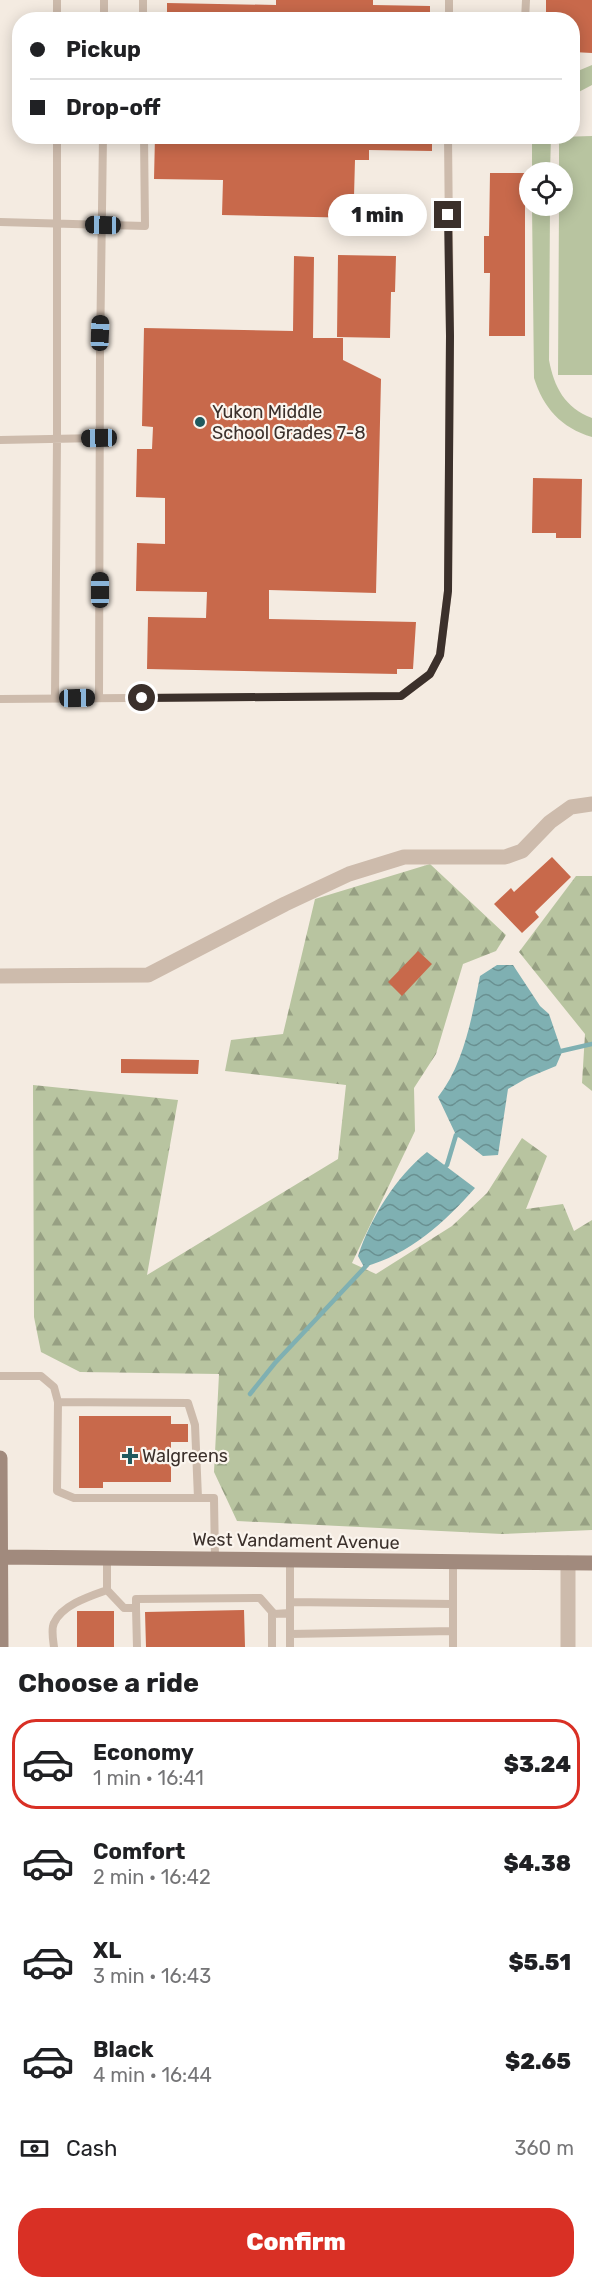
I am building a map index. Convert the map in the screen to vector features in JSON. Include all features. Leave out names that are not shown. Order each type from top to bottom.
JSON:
[{"type":"street","points":[[0,976],[148,975],[285,904],[349,874],[404,856],[506,857],[522,851],[550,822],[571,807],[592,804]]},
{"type":"street","points":[[0,1458],[1,1647]]},
{"type":"street","name":"West Vandament Avenue","points":[[0,1557],[592,1563]]},
{"type":"street","points":[[568,1563],[568,1647]]},
{"type":"lane","points":[[55,698],[57,144]]},
{"type":"lane","points":[[99,698],[99,438],[103,144]]},
{"type":"lane","points":[[0,222],[145,226],[144,144]]},
{"type":"lane","points":[[0,699],[401,696],[430,674],[440,655],[448,591],[450,336],[448,144]]},
{"type":"lane","points":[[0,440],[99,438]]},
{"type":"lane","points":[[0,1376],[41,1376],[54,1387],[58,1402],[57,1491],[74,1498],[214,1498],[215,1559]]},
{"type":"lane","points":[[58,1402],[188,1403],[195,1425],[198,1498]]},
{"type":"lane","points":[[107,1558],[107,1590],[124,1608],[136,1608]]},
{"type":"lane","points":[[290,1560],[290,1647]]},
{"type":"lane","points":[[453,1562],[453,1647]]},
{"type":"lane","points":[[54,1647],[53,1625],[61,1613],[92,1595],[107,1590]]},
{"type":"lane","points":[[137,1647],[136,1599],[260,1598],[272,1613],[272,1647]]},
{"type":"lane","points":[[290,1602],[453,1604]]},
{"type":"lane","points":[[272,1613],[290,1613]]},
{"type":"lane","points":[[290,1634],[453,1631]]},
{"type":"green space","points":[[592,65],[592,85],[580,91],[580,70]]},
{"type":"green space","points":[[580,136],[592,136],[592,375],[558,375],[559,216],[573,216],[573,162],[559,162],[559,144],[580,144]]},
{"type":"green space","points":[[532,144],[551,144],[550,162],[532,162]]},
{"type":"green space","points":[[532,216],[550,216],[549,360],[554,379],[562,395],[575,409],[592,418],[592,437],[571,428],[555,415],[542,398],[534,378]]},
{"type":"green space","points":[[430,864],[506,935],[496,951],[463,964],[436,1054],[414,1088],[415,1131],[352,1263],[376,1274],[452,1226],[487,1193],[522,1138],[547,1156],[526,1209],[563,1204],[574,1231],[592,1220],[592,1530],[502,1534],[237,1521],[214,1472],[219,1374],[80,1372],[41,1352],[34,1317],[33,1085],[178,1100],[147,1275],[338,1159],[346,1085],[225,1071],[231,1040],[283,1034],[315,899]]},
{"type":"green space","points":[[576,876],[592,876],[592,1091],[582,1083],[585,1034],[519,952]]},
{"type":"water","points":[[497,965],[513,965],[540,1006],[549,1014],[562,1052],[556,1066],[508,1089],[498,1155],[483,1156],[456,1135],[438,1097],[461,1055],[480,976]]},
{"type":"water","points":[[427,1152],[475,1188],[438,1225],[411,1246],[364,1267],[358,1256],[377,1213],[405,1173]]},
{"type":"building","points":[[276,0],[373,0],[373,5],[430,6],[430,12],[167,12],[167,3],[276,5]]},
{"type":"building","points":[[546,0],[592,0],[592,53],[580,52],[580,12],[546,12]]},
{"type":"building","points":[[155,144],[432,144],[432,151],[369,150],[369,160],[355,160],[354,196],[362,196],[361,218],[222,215],[223,180],[154,179]]},
{"type":"building","points":[[490,173],[519,173],[519,216],[525,216],[525,336],[489,336],[490,273],[484,273],[484,236],[489,236]]},
{"type":"building","points":[[338,255],[396,256],[395,292],[391,292],[390,338],[337,337]]},
{"type":"building","points":[[294,256],[314,257],[313,338],[343,338],[343,360],[381,379],[376,593],[269,590],[269,619],[416,622],[413,669],[397,669],[397,674],[147,669],[148,617],[206,618],[207,592],[136,591],[137,543],[165,544],[165,498],[136,497],[137,449],[152,449],[153,427],[142,426],[144,328],[293,331]]},
{"type":"building","points":[[533,478],[582,479],[581,538],[556,538],[556,533],[532,533]]},
{"type":"building","points":[[552,857],[571,877],[535,912],[539,917],[522,933],[494,904],[511,888],[514,892]]},
{"type":"building","points":[[418,951],[432,964],[402,996],[388,982]]},
{"type":"building","points":[[121,1059],[199,1060],[198,1074],[121,1073]]},
{"type":"building","points":[[79,1416],[171,1416],[171,1424],[188,1424],[188,1442],[171,1442],[171,1482],[103,1482],[103,1488],[79,1488]]},
{"type":"building","points":[[244,1610],[245,1647],[146,1647],[145,1612]]},
{"type":"building","points":[[77,1611],[114,1611],[114,1647],[77,1647]]},
{"type":"waterway","points":[[557,1052],[592,1044]]},
{"type":"waterway","points":[[443,1169],[447,1165],[456,1135],[462,1135]]},
{"type":"waterway","points":[[250,1394],[275,1363],[367,1265]]},
{"type":"place","name":"Yukon Middle School Grades 7-8","points":[[200,422]]},
{"type":"place","name":"Walgreens","points":[[130,1456]]},
{"type":"route","points":[[142,698],[401,696],[430,674],[440,655],[448,591],[450,336],[448,215]]}]
